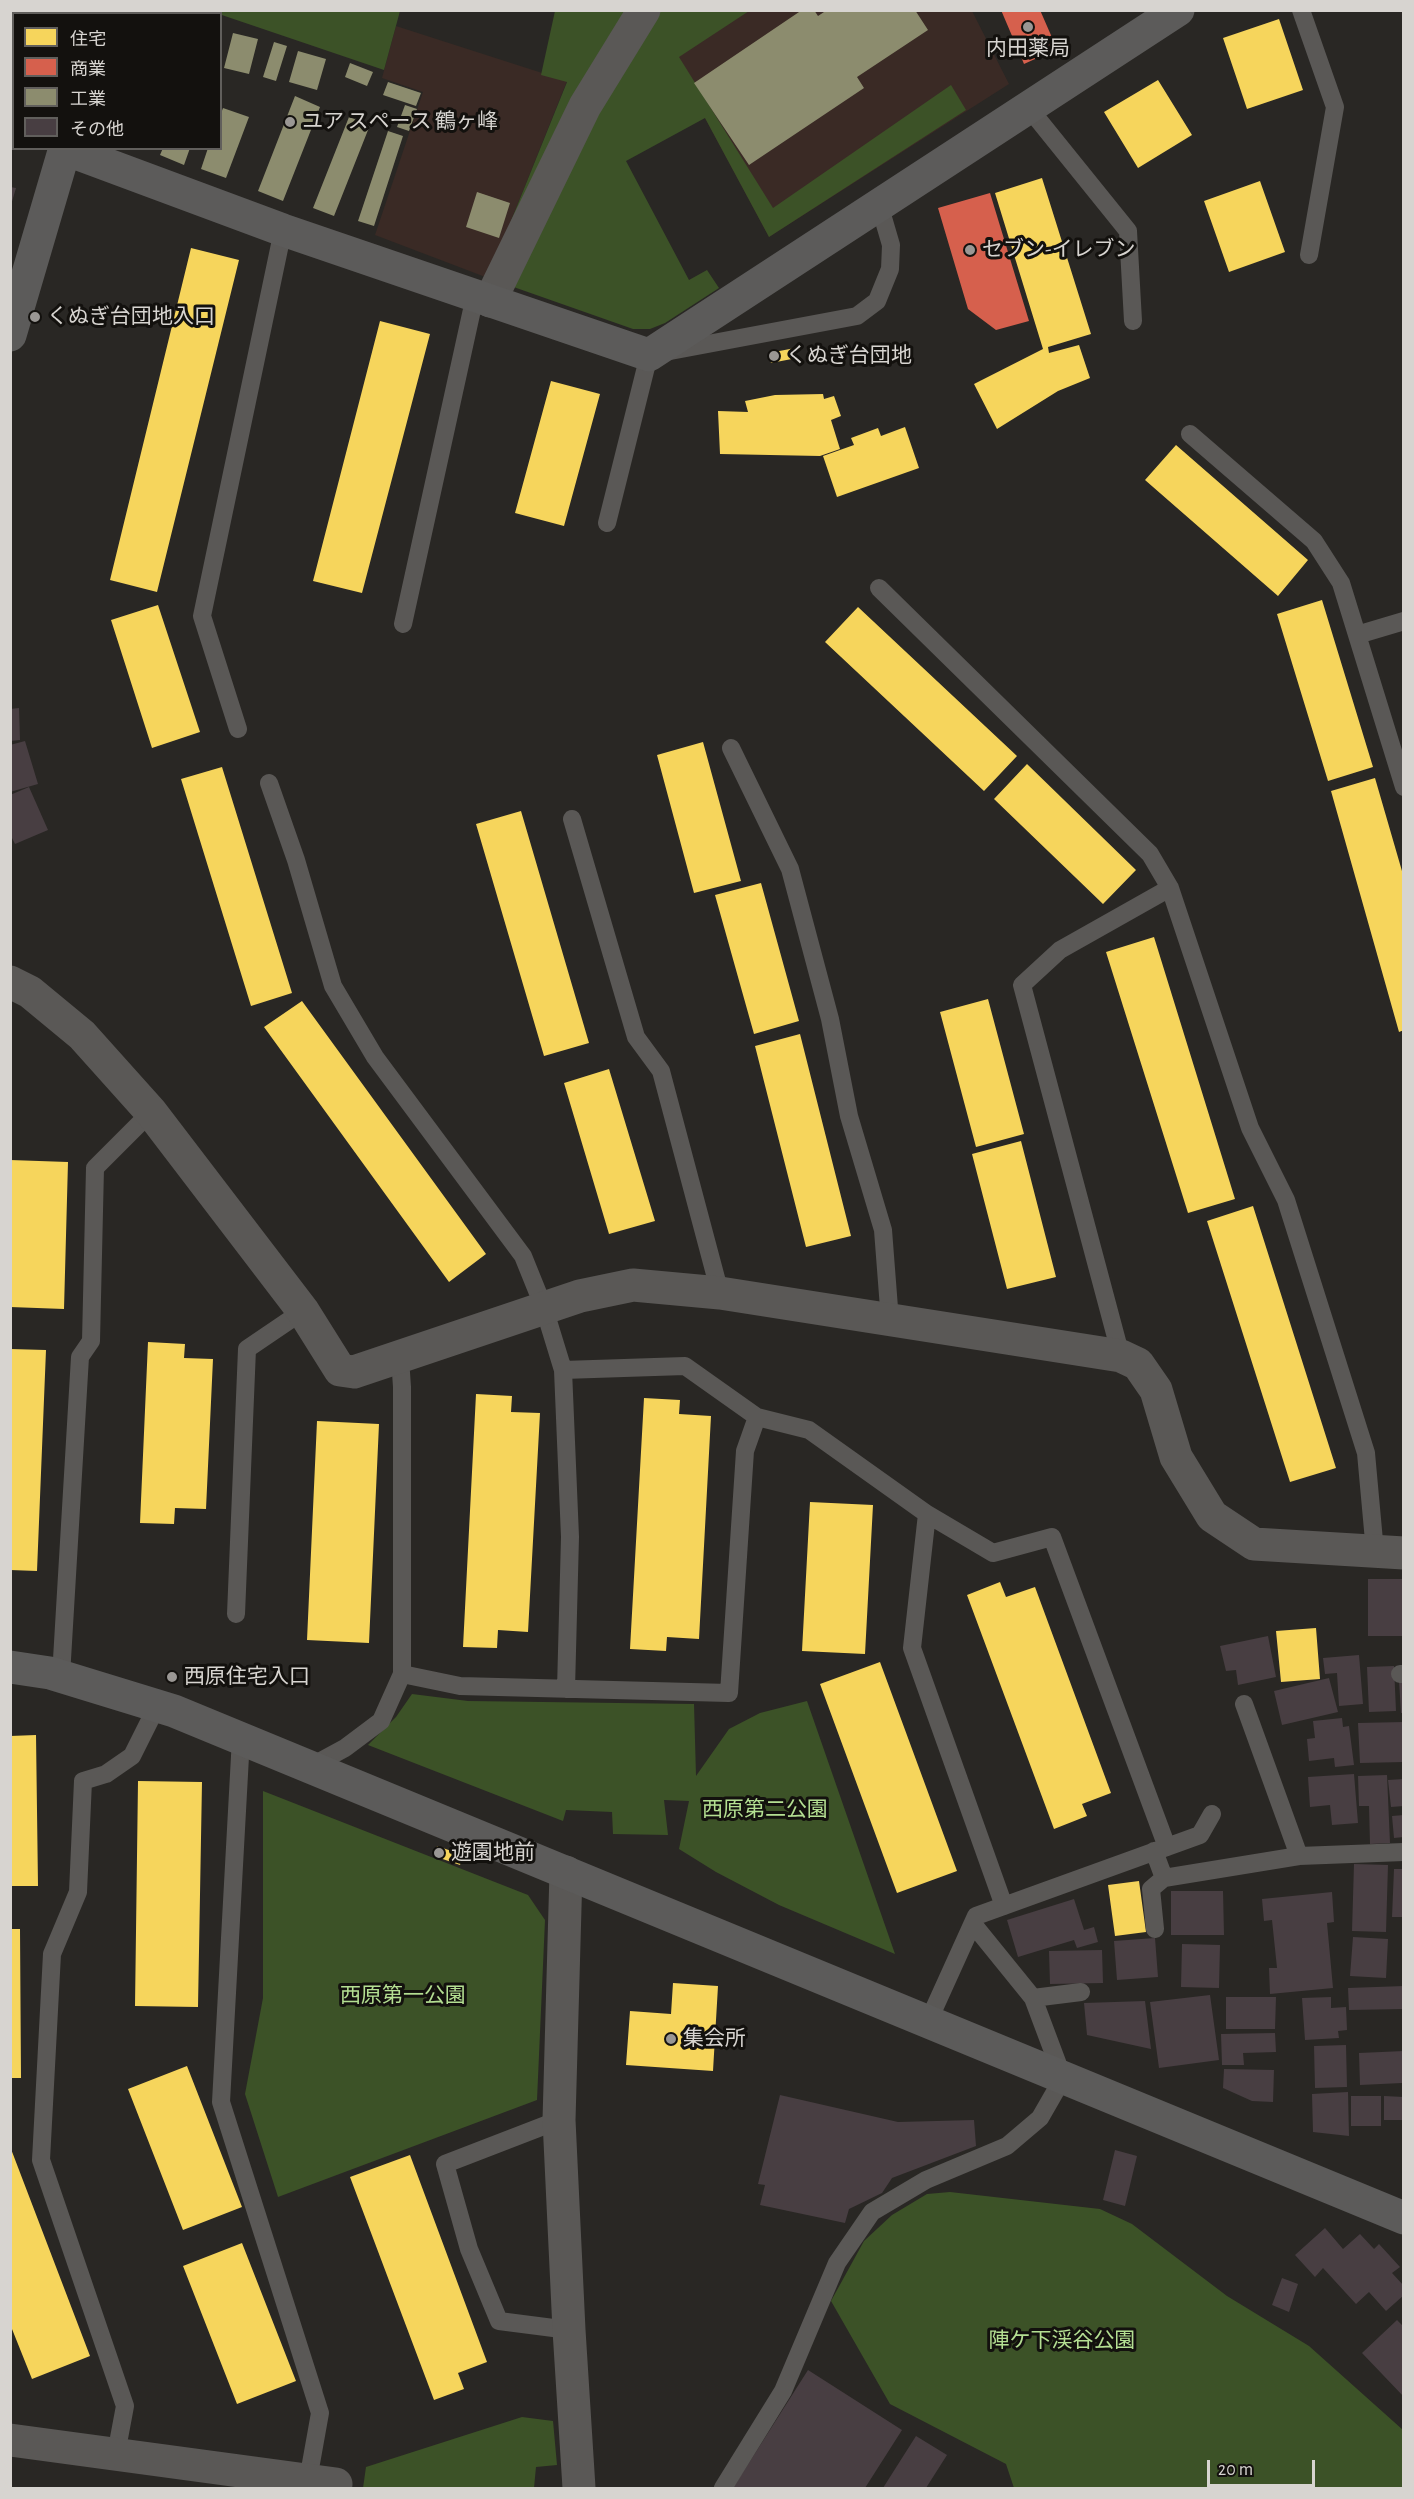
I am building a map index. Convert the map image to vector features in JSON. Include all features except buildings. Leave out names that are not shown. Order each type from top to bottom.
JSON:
[{"type":"street","points":[[482,298],[585,106],[644,10]]},
{"type":"street","points":[[68,150],[283,231],[649,354],[1178,10]]},
{"type":"street","points":[[10,335],[65,150]]},
{"type":"street","points":[[10,982],[30,992],[82,1035],[151,1112],[303,1311],[340,1370],[354,1372],[580,1296],[633,1285],[720,1293],[1121,1356],[1138,1364],[1156,1390],[1176,1457],[1212,1516],[1254,1544],[1389,1553]]},
{"type":"street","points":[[10,1667],[61,1676],[158,1706],[241,1738],[1404,2218]]},
{"type":"street","points":[[566,1872],[559,2120],[579,2488]]},
{"type":"street","points":[[10,2440],[321,2484]]},
{"type":"lane","points":[[1301,10],[1335,107],[1309,255]]},
{"type":"lane","points":[[1028,107],[1128,231],[1133,321]]},
{"type":"lane","points":[[607,523],[649,354],[857,316],[877,301],[890,270],[891,245],[879,204]]},
{"type":"lane","points":[[238,729],[202,616],[283,231]]},
{"type":"lane","points":[[403,624],[482,298]]},
{"type":"lane","points":[[1190,434],[1314,541],[1341,583],[1404,787]]},
{"type":"lane","points":[[879,588],[1150,854],[1170,888],[1250,1128],[1286,1200],[1366,1453],[1389,1553]]},
{"type":"lane","points":[[1357,635],[1404,621]]},
{"type":"lane","points":[[731,748],[790,869],[830,1019],[849,1116],[883,1230],[890,1321]]},
{"type":"lane","points":[[269,783],[296,860],[333,986],[375,1057],[523,1256],[544,1308],[563,1370],[570,1537],[566,1689]]},
{"type":"lane","points":[[572,819],[636,1037],[661,1071],[720,1293]]},
{"type":"lane","points":[[1121,1356],[1022,985],[1060,950],[1170,888]]},
{"type":"lane","points":[[61,1676],[80,1357],[91,1341],[95,1168],[151,1112]]},
{"type":"lane","points":[[236,1614],[247,1349],[303,1311]]},
{"type":"lane","points":[[310,1767],[345,1748],[381,1721],[402,1674],[402,1387],[400,1358]]},
{"type":"lane","points":[[563,1370],[685,1366],[758,1417],[809,1430],[927,1514],[993,1553],[1052,1536],[1161,1849],[1164,1878]]},
{"type":"lane","points":[[402,1674],[460,1686],[729,1693],[745,1452],[758,1417]]},
{"type":"lane","points":[[927,1514],[912,1648],[1004,1906]]},
{"type":"lane","points":[[1244,1704],[1299,1856]]},
{"type":"lane","points":[[116,2454],[125,2406],[41,2160],[52,1954],[78,1892],[84,1781],[106,1774],[132,1756],[158,1706]]},
{"type":"lane","points":[[241,1738],[221,2102],[320,2414],[321,2484]]},
{"type":"lane","points":[[928,2022],[976,1916],[1200,1835],[1212,1814]]},
{"type":"lane","points":[[1155,1929],[1151,1889],[1164,1878],[1299,1856],[1404,1851]]},
{"type":"lane","points":[[723,2488],[783,2391],[837,2263],[872,2212],[926,2180],[1007,2146],[1040,2118],[1063,2078],[1033,1998],[973,1924]]},
{"type":"lane","points":[[1033,1998],[1081,1992]]},
{"type":"lane","points":[[559,2120],[445,2164],[469,2249],[498,2320],[569,2330]]},
{"type":"shaded area","points":[[691,11],[972,11],[1009,84],[769,237],[705,118],[652,36]]},
{"type":"shaded area","points":[[396,26],[567,81],[488,278],[375,235],[423,92],[382,78]]},
{"type":"green space","points":[[129,10],[205,10],[205,12],[128,12]]},
{"type":"green space","points":[[400,10],[384,70],[222,15],[222,12],[210,11]]},
{"type":"green space","points":[[555,11],[749,11],[679,57],[773,208],[951,85],[966,110],[769,237],[705,118],[626,161],[689,280],[707,270],[719,288],[665,323],[650,329],[633,329],[488,278],[567,82],[541,75]]},
{"type":"green space","name":"西原第二公園","points":[[412,1694],[468,1701],[694,1704],[696,1776],[729,1729],[760,1713],[807,1701],[895,1954],[779,1905],[716,1872],[679,1849],[689,1801],[664,1800],[668,1835],[613,1834],[612,1812],[566,1810],[563,1821],[368,1745],[396,1717]]},
{"type":"green space","name":"西原第一公園","points":[[263,1791],[528,1895],[545,1920],[537,2100],[278,2197],[245,2094],[263,1998]]},
{"type":"green space","name":"陣ケ下渓谷公園","points":[[950,2192],[1100,2209],[1132,2224],[1227,2296],[1309,2346],[1403,2430],[1403,2488],[1014,2488],[1006,2464],[890,2404],[831,2301],[864,2241],[892,2215],[927,2194]]},
{"type":"green space","points":[[522,2417],[553,2421],[557,2465],[536,2467],[534,2488],[363,2488],[366,2467]]},
{"type":"place","name":"内田薬局","points":[[1028,27]]},
{"type":"place","name":"ユア スペース 鶴ヶ峰","points":[[290,122]]},
{"type":"place","name":"セブン-イレブン","points":[[970,250]]},
{"type":"place","name":"くぬぎ台団地入口","points":[[35,317]]},
{"type":"place","name":"くぬぎ台団地","points":[[774,356]]},
{"type":"place","name":"西原住宅入口","points":[[172,1677]]},
{"type":"place","name":"遊園地前","points":[[439,1853]]},
{"type":"place","name":"集会所","points":[[671,2039]]}]
